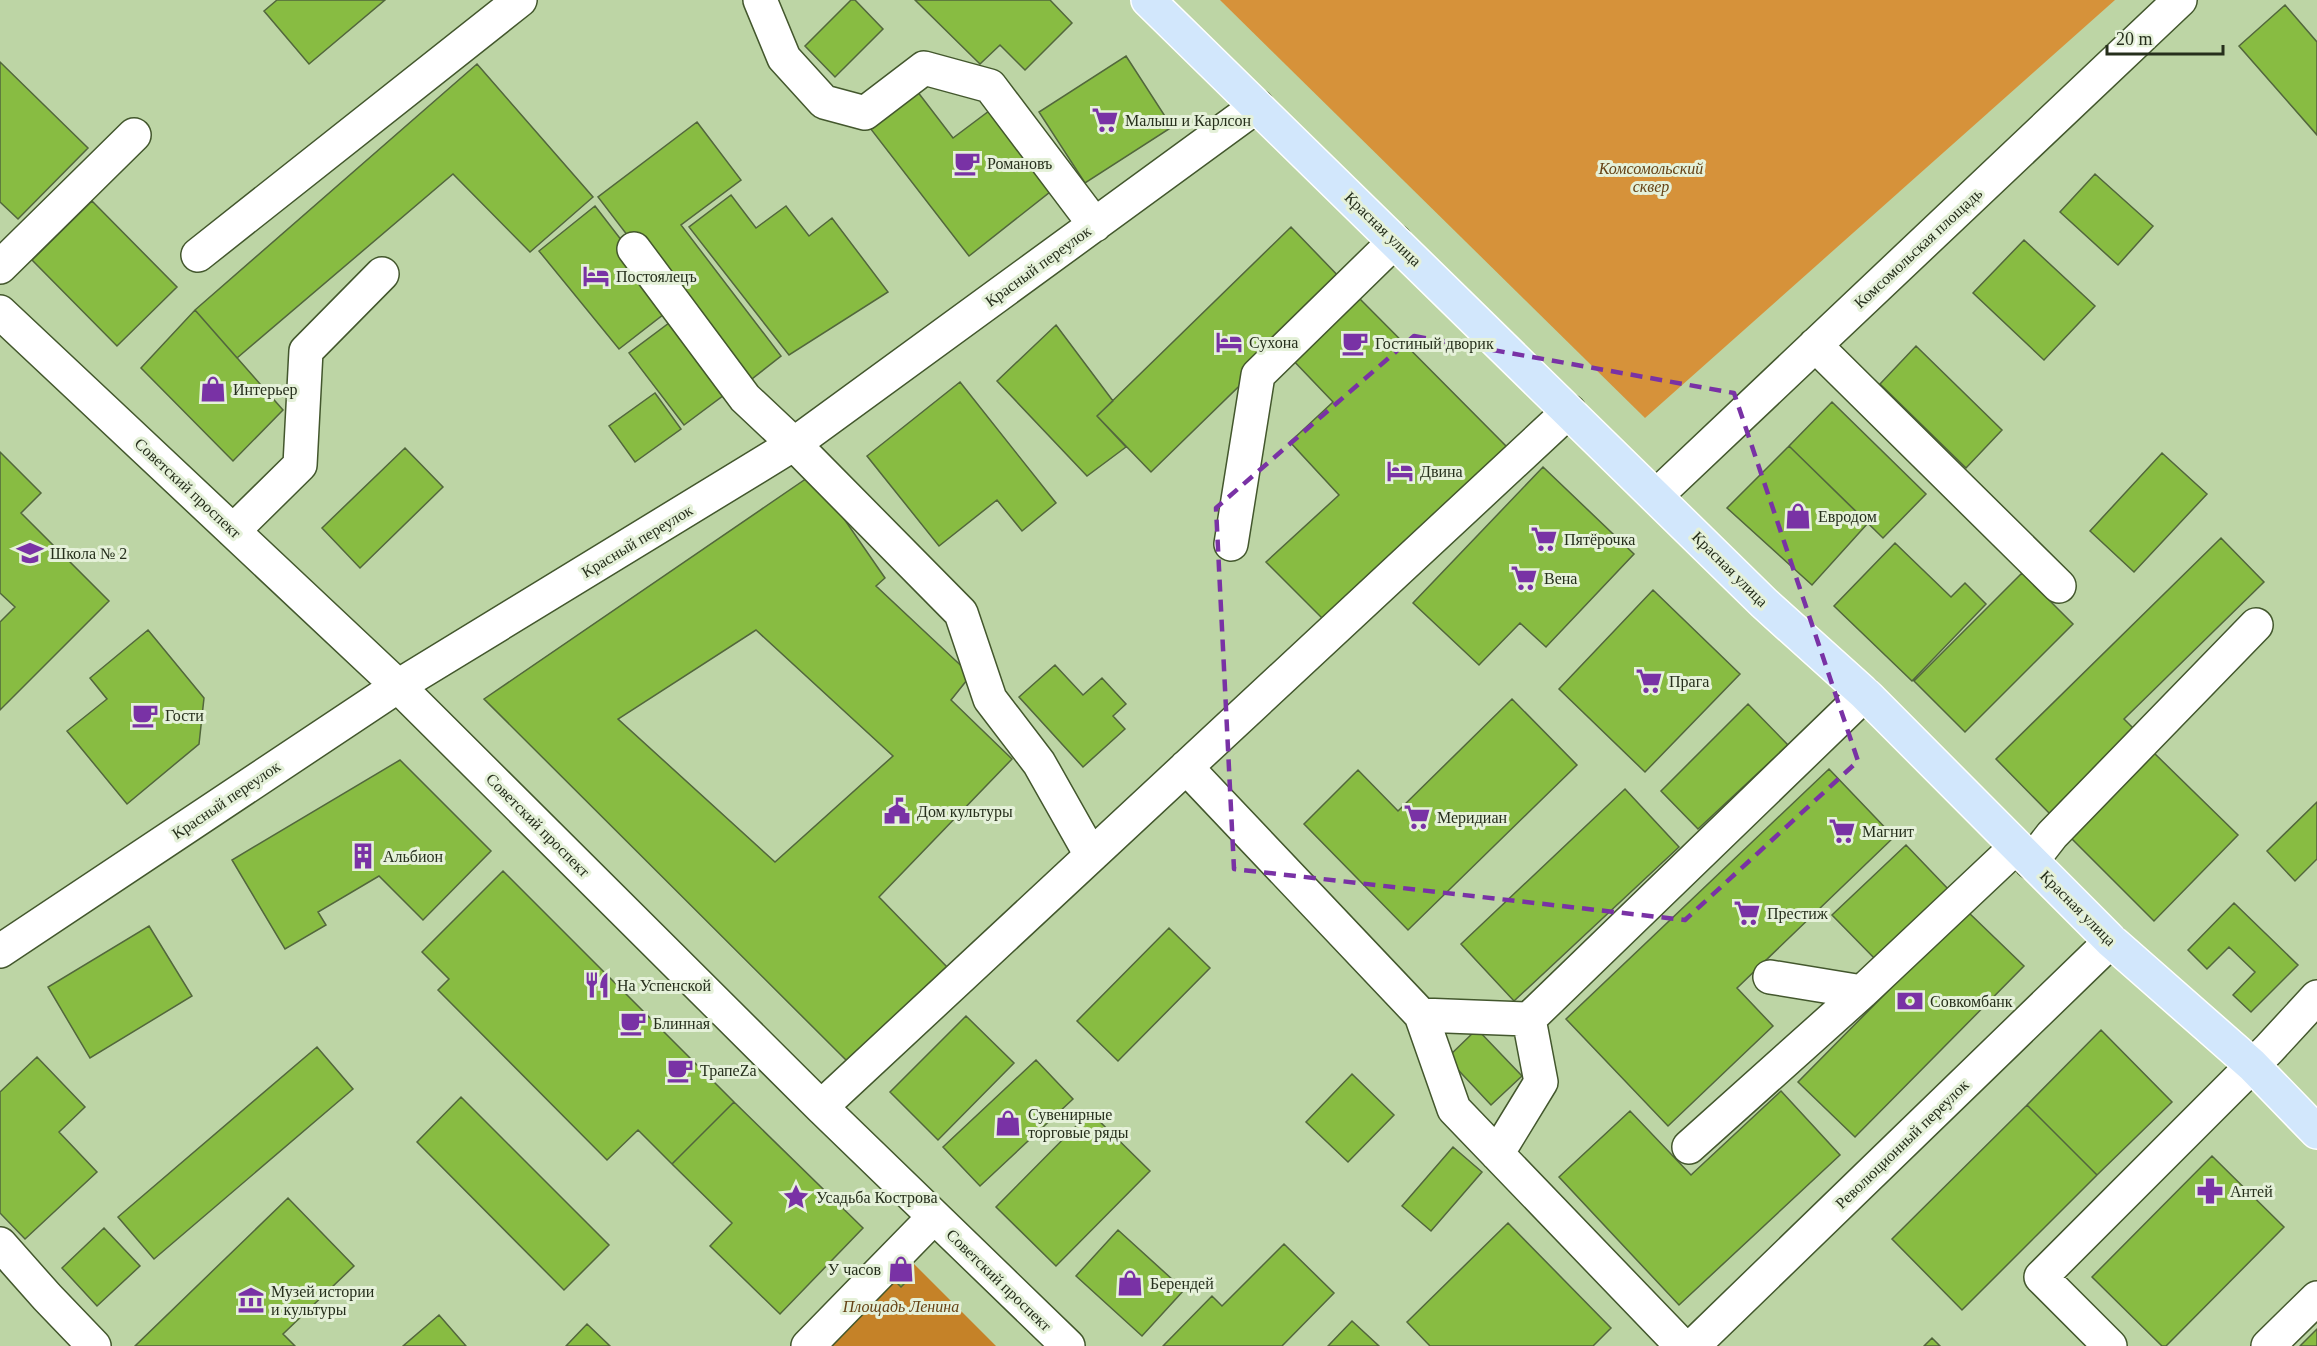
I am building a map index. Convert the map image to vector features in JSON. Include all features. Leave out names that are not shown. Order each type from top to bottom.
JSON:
[{"type":"main road","name":"Красная улица","points":[[1148,0],[1764,603],[1865,694],[2111,941],[2252,1065],[2317,1132]]},
{"type":"street","points":[[198,255],[520,0]]},
{"type":"street","points":[[760,0],[784,58],[824,102],[865,113],[924,68],[990,86],[1095,225]]},
{"type":"street","name":"Комсомольская площадь","points":[[1656,496],[2180,0]]},
{"type":"street","name":"Красный переулок","points":[[0,951],[398,686],[794,444],[1257,106]]},
{"type":"street","points":[[0,267],[134,135]]},
{"type":"street","points":[[1231,544],[1258,375],[1395,241]]},
{"type":"street","points":[[634,249],[745,398],[794,444],[961,613],[990,699],[1039,763],[1091,855]]},
{"type":"street","points":[[233,531],[300,465],[306,351],[382,274]]},
{"type":"street","name":"Советский проспект","points":[[0,312],[398,686],[821,1107],[1068,1346]]},
{"type":"street","points":[[1815,345],[2060,586]]},
{"type":"street","points":[[821,1107],[1569,411]]},
{"type":"street","points":[[1689,1147],[1863,992],[2024,854],[2052,835],[2256,625]]},
{"type":"street","points":[[1421,1015],[1529,1019],[1865,694]]},
{"type":"street","points":[[1186,767],[1421,1015],[1454,1109],[1682,1346]]},
{"type":"street","name":"Революционный переулок","points":[[1693,1346],[2111,941]]},
{"type":"street","points":[[1770,977],[1863,992]]},
{"type":"street","points":[[2110,1346],[2041,1277],[2317,997]]},
{"type":"street","points":[[1497,1154],[1541,1082],[1529,1019]]},
{"type":"street","points":[[808,1346],[934,1217]]},
{"type":"street","points":[[0,1244],[94,1346]]},
{"type":"street","points":[[2268,1346],[2317,1298]]},
{"type":"highlighted area","points":[[1414,336],[1734,393],[1858,761],[1685,920],[1234,869],[1216,508]]},
{"type":"green space","name":"Комсомольский сквер","points":[[1220,0],[2115,0],[1645,418]]},
{"type":"green space","name":"Площадь Ленина","points":[[901,1251],[996,1346],[808,1346]]},
{"type":"building","points":[[277,0],[385,0],[309,64],[264,11]]},
{"type":"building","points":[[851,0],[855,0],[883,29],[835,77],[805,46]]},
{"type":"building","points":[[915,0],[1050,0],[1072,23],[1025,70],[1000,45],[980,64]]},
{"type":"building","points":[[2285,5],[2317,42],[2317,135],[2239,46]]},
{"type":"building","name":"Малыш и Карлсон","points":[[1126,56],[1172,127],[1085,183],[1039,112]]},
{"type":"building","points":[[0,62],[88,148],[18,219],[0,202]]},
{"type":"building","points":[[477,64],[593,197],[530,252],[453,174],[237,358],[195,310]]},
{"type":"building","name":"Романовъ","points":[[917,91],[953,138],[993,108],[1055,188],[969,256],[870,128]]},
{"type":"building","points":[[697,122],[741,180],[681,225],[781,356],[743,386],[598,197]]},
{"type":"building","points":[[2095,174],[2153,226],[2118,265],[2060,212]]},
{"type":"building","points":[[731,195],[756,228],[786,206],[809,236],[832,218],[888,292],[789,355],[689,227]]},
{"type":"building","points":[[92,201],[177,287],[117,346],[32,260]]},
{"type":"building","points":[[595,206],[673,307],[619,349],[539,251]]},
{"type":"building","name":"Сухона","points":[[1291,227],[1345,283],[1151,472],[1097,416]]},
{"type":"building","points":[[2024,240],[2095,306],[2044,360],[1973,293]]},
{"type":"building","name":"Двина","points":[[1357,296],[1508,448],[1325,621],[1266,562],[1339,495],[1290,442],[1333,402],[1290,357]]},
{"type":"building","name":"Интерьер","points":[[195,310],[283,410],[233,461],[141,368]]},
{"type":"building","points":[[677,317],[732,389],[684,425],[629,353]]},
{"type":"building","points":[[1056,325],[1113,401],[1097,416],[1126,447],[1087,476],[997,381]]},
{"type":"building","points":[[1916,346],[2002,430],[1966,468],[1880,384]]},
{"type":"building","points":[[960,382],[1056,503],[1022,531],[997,500],[939,546],[867,456]]},
{"type":"building","points":[[655,393],[681,429],[635,462],[609,426]]},
{"type":"building","points":[[1832,402],[1926,494],[1883,538],[1789,446]]},
{"type":"building","name":"Евродом","points":[[1789,446],[1868,523],[1812,585],[1727,508]]},
{"type":"building","points":[[405,448],[443,487],[360,568],[322,528]]},
{"type":"building","name":"Школа № 2","points":[[0,452],[41,493],[21,513],[109,601],[0,710],[0,622],[15,607],[0,593]]},
{"type":"building","points":[[2162,453],[2207,494],[2134,572],[2090,531]]},
{"type":"building","name":"Вена","points":[[1543,467],[1634,554],[1546,647],[1520,623],[1479,665],[1413,603]]},
{"type":"building","name":"Дом культуры","points":[[813,474],[885,578],[876,586],[971,675],[951,700],[1012,759],[879,897],[948,968],[851,1065],[484,699]],"holes":[[[756,630],[893,756],[775,862],[618,719]]]},
{"type":"building","points":[[2221,538],[2264,582],[2124,719],[2135,730],[2050,814],[1996,759]]},
{"type":"building","points":[[1895,543],[1951,597],[1965,583],[1986,604],[1912,681],[1834,606]]},
{"type":"building","points":[[2022,573],[2073,624],[1965,732],[1914,681]]},
{"type":"building","name":"Прага","points":[[1653,590],[1740,674],[1645,772],[1559,689]]},
{"type":"building","name":"Гости","points":[[148,630],[204,698],[199,744],[127,804],[67,731],[107,699],[90,678]]},
{"type":"building","points":[[1055,665],[1083,695],[1102,678],[1126,704],[1113,716],[1125,729],[1083,767],[1019,697]]},
{"type":"building","name":"Меридиан","points":[[1512,699],[1577,765],[1408,930],[1304,824],[1358,770],[1398,811]]},
{"type":"building","points":[[1748,704],[1788,745],[1698,829],[1661,791]]},
{"type":"building","points":[[2152,751],[2238,835],[2154,921],[2069,836]]},
{"type":"building","name":"Альбион","points":[[400,760],[491,851],[423,920],[379,876],[318,912],[326,925],[285,949],[232,860]]},
{"type":"building","name":"Престиж","points":[[1829,769],[1894,837],[1737,988],[1773,1026],[1668,1126],[1566,1019]]},
{"type":"building","points":[[1625,789],[1679,847],[1514,1001],[1461,944]]},
{"type":"building","points":[[2317,802],[2317,859],[2295,881],[2267,851]]},
{"type":"building","points":[[1906,845],[1950,891],[1877,961],[1832,915]]},
{"type":"building","points":[[503,871],[734,1102],[672,1164],[638,1130],[607,1160],[438,990],[449,979],[422,952]]},
{"type":"building","points":[[2234,903],[2298,965],[2251,1012],[2233,995],[2255,972],[2229,947],[2207,969],[2188,950]]},
{"type":"building","points":[[1967,911],[2024,966],[1855,1137],[1798,1082]]},
{"type":"building","points":[[149,926],[192,996],[90,1058],[48,987]]},
{"type":"building","points":[[1169,928],[1210,968],[1118,1061],[1077,1021]]},
{"type":"building","points":[[966,1016],[1014,1063],[938,1140],[890,1092]]},
{"type":"building","points":[[1477,1029],[1522,1076],[1491,1105],[1447,1058]]},
{"type":"building","points":[[2101,1030],[2172,1102],[2097,1175],[2027,1105]]},
{"type":"building","points":[[317,1047],[353,1089],[154,1259],[118,1217]]},
{"type":"building","points":[[37,1057],[85,1107],[59,1132],[97,1172],[25,1239],[0,1213],[0,1092]]},
{"type":"building","name":"Сувенирные торговые ряды","points":[[1036,1060],[1073,1099],[980,1186],[943,1147]]},
{"type":"building","points":[[1352,1074],[1394,1115],[1348,1162],[1306,1122]]},
{"type":"building","points":[[1781,1091],[1840,1155],[1679,1305],[1559,1177],[1630,1111],[1691,1175]]},
{"type":"building","points":[[461,1097],[609,1245],[564,1290],[417,1142]]},
{"type":"building","points":[[734,1102],[863,1228],[780,1314],[710,1246],[732,1223],[672,1164]]},
{"type":"building","points":[[2027,1105],[2097,1175],[1962,1310],[1892,1239]]},
{"type":"building","points":[[1090,1112],[1150,1171],[1056,1266],[996,1207]]},
{"type":"building","points":[[1453,1147],[1482,1172],[1431,1231],[1402,1206]]},
{"type":"building","points":[[2212,1156],[2284,1227],[2166,1346],[2162,1346],[2092,1277]]},
{"type":"building","name":"Музей истории и культуры","points":[[288,1198],[354,1266],[283,1334],[295,1346],[135,1346]]},
{"type":"building","points":[[1508,1223],[1611,1328],[1593,1346],[1430,1346],[1407,1322]]},
{"type":"building","points":[[104,1228],[140,1266],[97,1306],[62,1268]]},
{"type":"building","name":"Берендей","points":[[1118,1230],[1184,1290],[1142,1336],[1076,1276]]},
{"type":"building","points":[[1284,1244],[1334,1293],[1282,1346],[1163,1346],[1212,1296],[1222,1306]]},
{"type":"building","name":"У часов","points":[[902,1262],[913,1275],[901,1287],[889,1275]]},
{"type":"building","points":[[439,1315],[466,1346],[403,1346]]},
{"type":"building","points":[[1352,1321],[1379,1346],[1328,1346]]},
{"type":"building","points":[[587,1324],[610,1346],[566,1346]]},
{"type":"building","points":[[2317,1329],[2317,1346],[2300,1346]]},
{"type":"building","points":[[1932,1338],[1940,1346],[1924,1346]]},
{"type":"place","name":"Малыш и Карлсон","points":[[1105,120]]},
{"type":"place","name":"Романовъ","points":[[967,163]]},
{"type":"place","name":"Постоялецъ","points":[[596,276]]},
{"type":"place","name":"Сухона","points":[[1229,342]]},
{"type":"place","name":"Гостиный дворик","points":[[1355,343]]},
{"type":"place","name":"Интерьер","points":[[213,389]]},
{"type":"place","name":"Двина","points":[[1400,471]]},
{"type":"place","name":"Евродом","points":[[1798,516]]},
{"type":"place","name":"Пятёрочка","points":[[1544,539]]},
{"type":"place","name":"Школа № 2","points":[[30,553]]},
{"type":"place","name":"Вена","points":[[1524,578]]},
{"type":"place","name":"Прага","points":[[1649,681]]},
{"type":"place","name":"Гости","points":[[145,715]]},
{"type":"place","name":"Дом культуры","points":[[897,811]]},
{"type":"place","name":"Меридиан","points":[[1417,817]]},
{"type":"place","name":"Магнит","points":[[1842,831]]},
{"type":"place","name":"Альбион","points":[[363,856]]},
{"type":"place","name":"Престиж","points":[[1747,913]]},
{"type":"place","name":"На Успенской","points":[[597,985]]},
{"type":"place","name":"Совкомбанк","points":[[1910,1001]]},
{"type":"place","name":"Блинная","points":[[633,1023]]},
{"type":"place","name":"ТрапеZa","points":[[680,1070]]},
{"type":"place","name":"Сувенирные торговые ряды","points":[[1008,1123]]},
{"type":"place","name":"Антей","points":[[2210,1191]]},
{"type":"place","name":"Усадьба Кострова","points":[[796,1197]]},
{"type":"place","name":"У часов","points":[[901,1269]]},
{"type":"place","name":"Берендей","points":[[1130,1283]]},
{"type":"place","name":"Музей истории и культуры","points":[[251,1300]]}]
